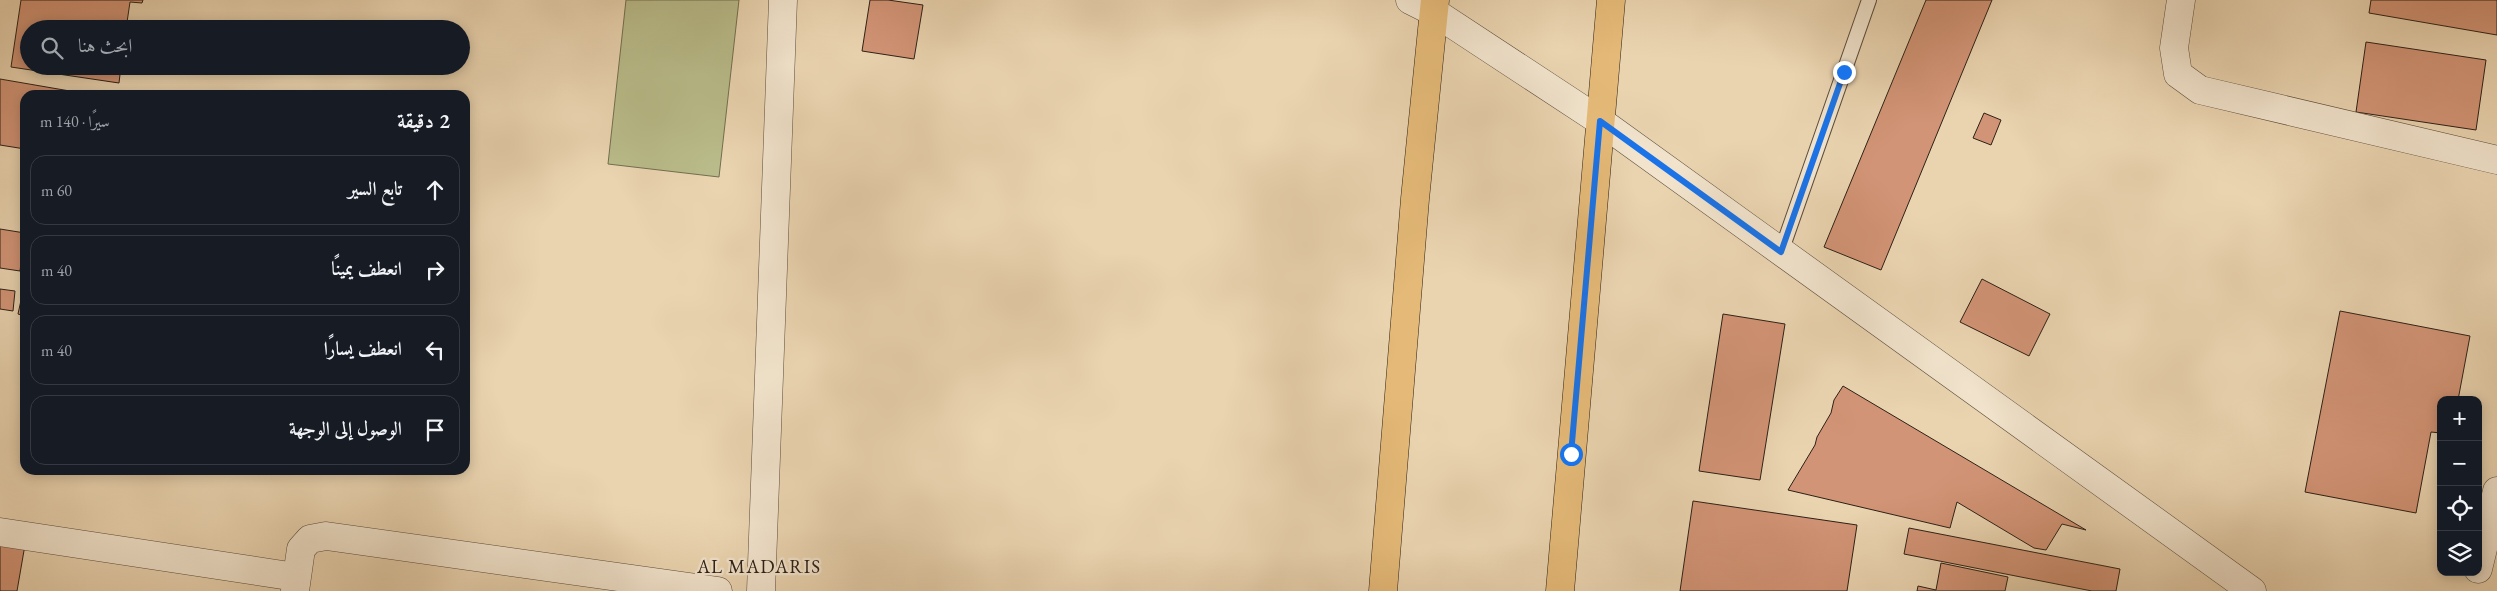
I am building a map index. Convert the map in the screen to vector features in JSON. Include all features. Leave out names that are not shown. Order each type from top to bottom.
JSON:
[{"type":"main road","points":[[1560,591],[1611,0]]},
{"type":"main road","points":[[1383,591],[1415,199],[1426,4]]},
{"type":"street","points":[[761,591],[783,0]]},
{"type":"street","points":[[2181,0],[2174,48],[2178,74],[2200,90],[2497,160]]},
{"type":"street","points":[[1426,4],[1600,121],[2252,591]]},
{"type":"street","points":[[2482,554],[2497,491]]},
{"type":"street","points":[[0,532],[296,584],[301,549],[310,539],[326,536],[718,591]]},
{"type":"street","points":[[2473,591],[2477,576]]},
{"type":"lane","points":[[1781,252],[1869,0]]},
{"type":"green space","points":[[626,0],[739,0],[719,177],[608,164]]},
{"type":"building","points":[[21,0],[143,0],[142,3],[130,2],[127,20],[20,20],[20,68],[11,67]]},
{"type":"building","points":[[870,0],[888,0],[923,5],[914,59],[862,51]]},
{"type":"building","points":[[1926,0],[1992,0],[1881,270],[1824,247]]},
{"type":"building","points":[[2371,0],[2497,0],[2497,35],[2369,13]]},
{"type":"building","points":[[2366,42],[2486,60],[2476,130],[2356,112]]},
{"type":"building","points":[[65,75],[120,75],[119,83]]},
{"type":"building","points":[[0,79],[64,90],[20,90],[20,148],[0,145]]},
{"type":"building","points":[[1984,113],[2001,120],[1991,145],[1973,138]]},
{"type":"building","points":[[0,229],[20,232],[20,271],[0,268]]},
{"type":"building","points":[[1982,279],[2050,314],[2029,356],[1960,322]]},
{"type":"building","points":[[0,289],[15,291],[13,311],[0,309]]},
{"type":"building","points":[[2340,311],[2470,336],[2459,396],[2437,396],[2437,433],[2431,432],[2416,513],[2305,492]]},
{"type":"building","points":[[1723,314],[1785,324],[1760,480],[1699,471]]},
{"type":"building","points":[[1843,386],[2086,530],[2062,524],[2046,550],[2034,548],[1957,502],[1950,528],[1788,490],[1815,445],[1817,437],[1831,413],[1834,400]]},
{"type":"building","points":[[1693,501],[1857,525],[1847,591],[1680,591]]},
{"type":"building","points":[[1909,528],[2120,569],[2116,591],[2092,591],[1904,554]]},
{"type":"building","points":[[0,534],[26,539],[17,591],[0,591]]},
{"type":"building","points":[[1941,563],[2008,577],[2005,591],[1917,591],[1918,586],[1936,590]]},
{"type":"district","name":"AL MADARIS","points":[[759,566]]},
{"type":"route","points":[[1571,454],[1600,121],[1781,252],[1844,72]]}]
